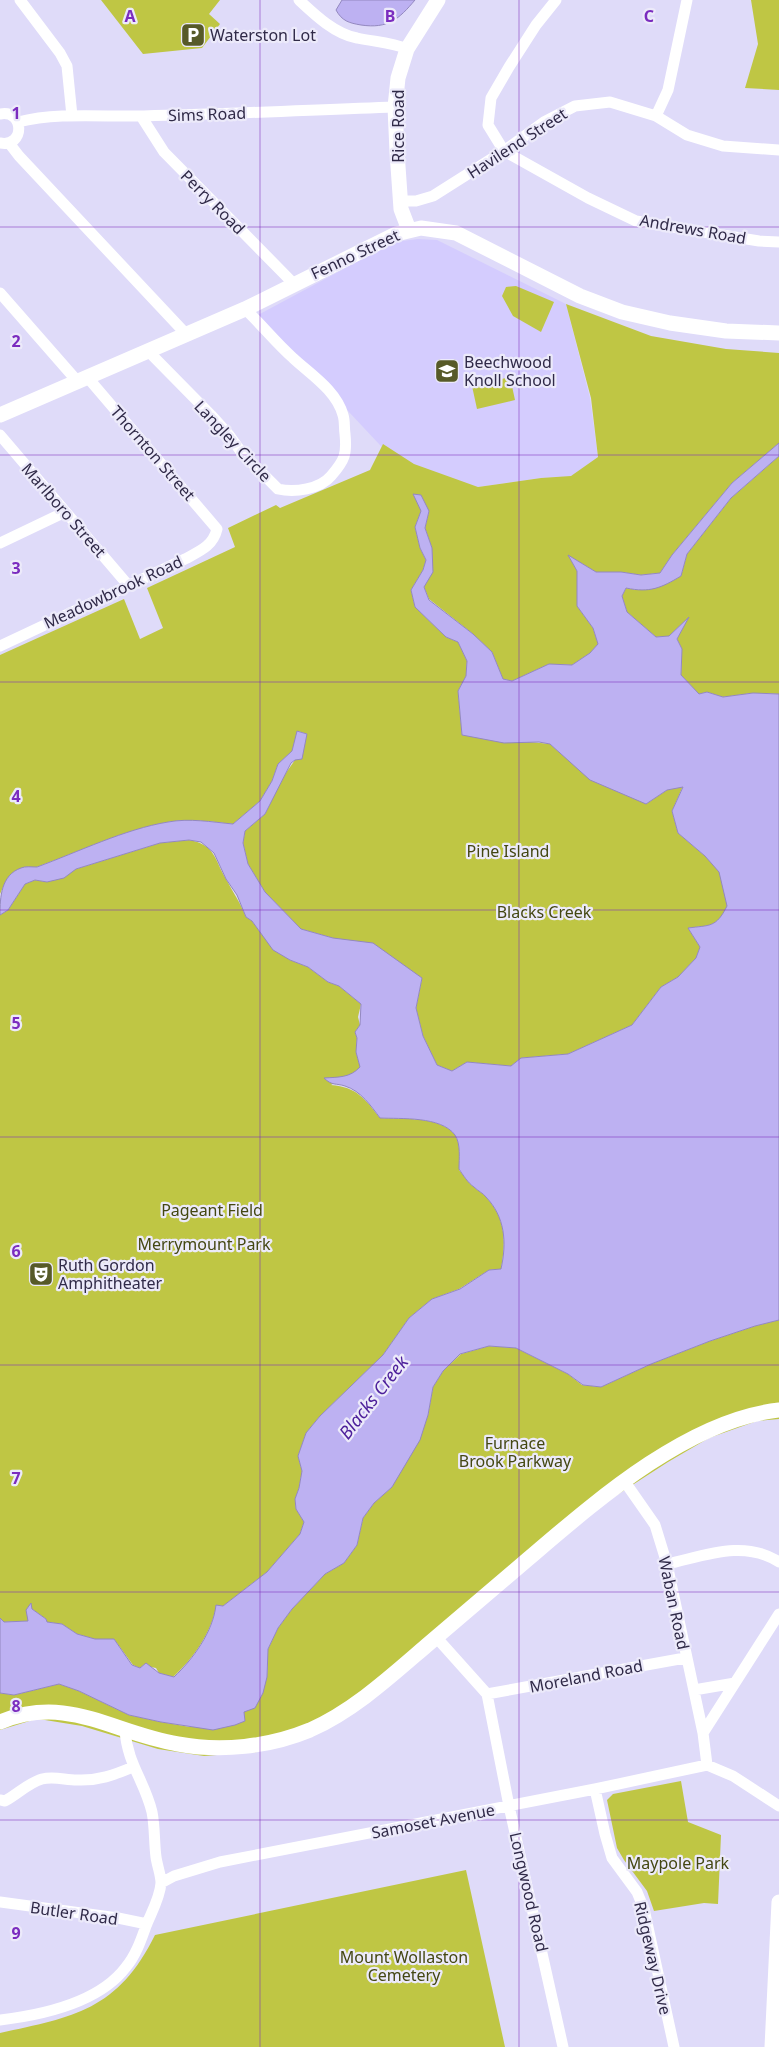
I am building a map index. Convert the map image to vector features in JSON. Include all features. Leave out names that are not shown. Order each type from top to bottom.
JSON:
[{"type":"street","points":[[20,0],[60,53],[67,66],[72,116]]},
{"type":"street","points":[[298,0],[342,33],[356,38],[395,44],[407,50]]},
{"type":"street","name":"Rice Road","points":[[409,230],[401,208],[395,107],[398,78],[407,50],[438,0]]},
{"type":"street","points":[[504,151],[488,125],[492,98],[518,53],[556,0]]},
{"type":"street","points":[[656,116],[668,90],[687,0]]},
{"type":"street","name":"Havilend Street","points":[[401,201],[416,201],[433,196],[504,151],[544,122],[575,106],[610,102],[656,116],[687,135],[723,146],[779,150]]},
{"type":"street","name":"Sims Road","points":[[18,122],[29,119],[72,116],[141,116],[395,107]]},
{"type":"street","points":[[0,114],[5,113],[13,116],[18,122],[20,129],[18,136],[5,143],[186,334]]},
{"type":"street","name":"Perry Road","points":[[141,116],[164,152],[293,283]]},
{"type":"street","name":"Andrews Road","points":[[504,151],[588,198],[636,221],[759,241],[779,242]]},
{"type":"street","name":"Fenno Street","points":[[0,415],[245,308],[396,234],[409,230],[433,229],[456,233],[580,296],[622,312],[726,331],[779,333]]},
{"type":"street","name":"Thornton Street","points":[[0,292],[83,380],[217,529]]},
{"type":"street","name":"Langley Circle","points":[[148,351],[211,415],[242,453],[278,489],[291,490],[320,485],[340,465],[347,450],[343,415],[337,402],[320,381],[293,358],[245,308]]},
{"type":"street","name":"Marlboro Street","points":[[0,435],[128,585]]},
{"type":"street","points":[[0,543],[65,512]]},
{"type":"street","name":"Meadowbrook Road","points":[[0,646],[208,546],[215,538],[217,529]]},
{"type":"street","points":[[0,1722],[25,1713],[57,1712],[84,1716],[176,1744],[225,1748],[271,1742],[297,1734],[340,1713],[399,1669],[560,1532],[625,1482],[667,1453],[711,1429],[744,1416],[779,1410]]},
{"type":"street","name":"Waban Road","points":[[625,1482],[654,1525],[667,1564],[703,1733]]},
{"type":"street","points":[[667,1564],[733,1549],[753,1551],[779,1562]]},
{"type":"street","points":[[779,1614],[703,1733],[707,1765],[733,1776],[779,1806]]},
{"type":"street","points":[[436,1637],[488,1694]]},
{"type":"street","name":"Moreland Road","points":[[488,1694],[686,1658]]},
{"type":"street","points":[[694,1690],[735,1683]]},
{"type":"street","name":"Longwood Road","points":[[488,1694],[509,1806],[563,2047]]},
{"type":"street","points":[[0,2020],[30,2017],[70,2005],[105,1986],[126,1968],[154,1909],[161,1883],[156,1857],[152,1814],[148,1799],[126,1747],[125,1730]]},
{"type":"street","name":"Samoset Avenue","points":[[161,1883],[174,1876],[220,1862],[596,1789],[707,1765]]},
{"type":"street","points":[[0,1800],[5,1801],[40,1779],[53,1777],[95,1780],[110,1777],[133,1767]]},
{"type":"street","name":"Ridgeway Drive","points":[[596,1789],[612,1858],[637,1892],[644,1909],[674,2047]]},
{"type":"street","name":"Butler Road","points":[[0,1902],[118,1918],[147,1924]]},
{"type":"street","points":[[772,2047],[779,1902]]},
{"type":"shaded area","name":"Beechwood Knoll School","points":[[418,239],[437,240],[566,304],[590,398],[598,457],[571,477],[541,478],[478,487],[394,460],[258,315],[394,242]]},
{"type":"green space","points":[[101,0],[220,0],[209,14],[220,24],[202,48],[143,54]]},
{"type":"green space","points":[[751,0],[779,0],[779,90],[745,88],[758,44]]},
{"type":"green space","points":[[516,286],[554,302],[541,332],[513,316],[502,296],[506,287]]},
{"type":"green space","name":"Blacks Creek","points":[[566,304],[651,336],[726,349],[779,353],[779,443],[732,483],[672,555],[660,573],[641,575],[621,572],[596,572],[569,556],[577,571],[577,606],[593,628],[598,644],[590,653],[572,665],[549,664],[512,681],[503,679],[492,652],[473,634],[429,599],[424,587],[432,548],[425,528],[429,511],[421,511],[415,527],[420,548],[426,560],[423,570],[411,590],[415,607],[446,637],[458,642],[467,661],[466,676],[458,691],[462,735],[550,744],[560,753],[646,804],[667,790],[683,786],[672,811],[678,833],[705,856],[720,872],[728,906],[716,922],[688,928],[700,947],[696,958],[678,977],[661,987],[632,1025],[568,1054],[521,1058],[511,1066],[467,1062],[452,1071],[437,1065],[423,1036],[416,1008],[422,978],[333,938],[301,929],[265,892],[248,864],[243,843],[245,831],[265,814],[283,777],[295,760],[307,734],[298,731],[292,751],[278,764],[272,781],[260,801],[233,824],[184,820],[135,830],[37,867],[18,870],[6,881],[0,894],[0,655],[124,599],[140,639],[163,628],[147,588],[235,547],[228,528],[276,505],[280,508],[370,470],[383,444],[414,464],[478,487],[541,478],[571,476],[598,457],[591,398]]},
{"type":"green space","points":[[510,377],[515,400],[477,409],[472,386]]},
{"type":"green space","points":[[779,456],[779,694],[753,693],[723,697],[707,692],[699,694],[681,675],[682,649],[677,639],[688,618],[669,636],[656,637],[627,612],[622,596],[626,588],[638,590],[681,576],[687,554],[731,498]]},
{"type":"green space","name":"Merrymount Park","points":[[189,840],[204,845],[213,854],[246,917],[252,921],[273,949],[290,960],[308,967],[328,982],[339,986],[361,1004],[358,1017],[360,1025],[355,1032],[357,1038],[356,1052],[360,1067],[355,1072],[331,1085],[348,1088],[360,1095],[380,1118],[420,1120],[440,1124],[449,1129],[455,1135],[458,1143],[459,1170],[493,1205],[497,1213],[503,1230],[504,1249],[501,1269],[489,1270],[459,1289],[432,1299],[409,1318],[383,1355],[320,1416],[306,1433],[298,1456],[302,1471],[295,1499],[296,1509],[304,1522],[300,1534],[267,1572],[223,1606],[216,1606],[210,1626],[200,1645],[188,1662],[173,1677],[159,1673],[156,1668],[146,1663],[140,1668],[133,1665],[114,1639],[95,1639],[77,1634],[62,1624],[47,1622],[46,1619],[32,1609],[28,1621],[4,1622],[0,1618],[0,915],[8,910],[25,884],[35,880],[47,882],[76,869],[160,843]]},
{"type":"green space","name":"Furnace Brook Parkway","points":[[779,1320],[779,1419],[757,1421],[709,1438],[606,1502],[387,1685],[257,1752],[204,1756],[158,1749],[82,1726],[36,1719],[0,1730],[0,1693],[14,1695],[59,1684],[79,1691],[129,1715],[161,1722],[190,1727],[245,1721],[243,1712],[267,1677],[268,1649],[278,1628],[292,1609],[325,1574],[344,1563],[357,1545],[363,1518],[374,1503],[392,1487],[428,1415],[433,1387],[443,1371],[461,1354],[489,1346],[516,1348],[568,1374],[582,1385],[601,1387],[651,1364],[710,1341]]},
{"type":"green space","name":"Maypole Park","points":[[681,1781],[688,1822],[721,1835],[718,1904],[704,1903],[654,1911],[647,1891],[617,1848],[607,1800],[613,1794]]},
{"type":"green space","name":"Mount Wollaston Cemetery","points":[[466,1870],[505,2047],[0,2047],[0,2033],[72,2015],[109,1995],[126,1980],[141,1960],[155,1935]]},
{"type":"water","points":[[342,0],[415,0],[392,21],[386,24],[370,26],[346,21],[341,17],[336,10]]},
{"type":"water","points":[[779,443],[779,456],[731,498],[687,554],[681,576],[667,584],[649,590],[626,588],[622,596],[627,612],[656,637],[669,636],[689,617],[677,639],[682,649],[681,675],[699,694],[707,692],[723,697],[753,693],[779,694],[779,1320],[710,1341],[651,1364],[601,1387],[583,1385],[568,1374],[516,1348],[489,1346],[460,1354],[443,1371],[433,1387],[428,1415],[420,1440],[392,1487],[374,1503],[363,1518],[357,1545],[344,1563],[325,1574],[292,1609],[278,1628],[268,1649],[267,1677],[263,1693],[255,1708],[244,1712],[245,1721],[213,1730],[161,1722],[129,1715],[79,1691],[59,1684],[14,1695],[0,1693],[0,1618],[4,1622],[28,1621],[26,1610],[31,1603],[32,1609],[46,1619],[47,1622],[62,1624],[77,1634],[95,1639],[114,1639],[132,1665],[140,1668],[146,1663],[159,1673],[174,1677],[201,1644],[211,1625],[216,1605],[223,1606],[267,1572],[300,1534],[304,1522],[296,1509],[295,1499],[302,1471],[298,1456],[306,1433],[320,1416],[383,1355],[409,1318],[432,1299],[460,1289],[489,1270],[501,1269],[504,1249],[501,1221],[485,1196],[466,1179],[459,1169],[458,1143],[455,1135],[449,1129],[440,1124],[420,1120],[380,1118],[356,1091],[327,1081],[324,1078],[348,1075],[360,1067],[356,1052],[357,1038],[355,1032],[360,1025],[361,1004],[339,986],[328,982],[308,967],[290,960],[273,950],[252,921],[246,917],[237,895],[226,879],[214,853],[201,842],[189,840],[160,843],[76,869],[64,878],[47,882],[35,880],[25,884],[8,910],[0,915],[1,894],[9,876],[21,868],[37,867],[118,835],[152,825],[184,820],[233,824],[260,801],[272,781],[278,764],[292,751],[297,731],[307,734],[302,759],[291,763],[265,814],[245,831],[243,843],[248,864],[265,892],[301,929],[333,938],[373,943],[422,978],[416,1008],[423,1036],[437,1065],[452,1071],[467,1062],[511,1066],[521,1058],[568,1054],[632,1025],[661,987],[678,977],[696,958],[700,947],[688,928],[716,922],[727,906],[719,872],[705,856],[678,833],[672,811],[683,787],[667,790],[646,804],[590,780],[550,744],[539,742],[504,743],[462,735],[458,691],[466,676],[467,661],[458,642],[446,637],[415,607],[411,590],[423,570],[426,560],[420,548],[415,527],[421,511],[413,494],[421,495],[429,511],[425,528],[432,548],[433,572],[424,587],[429,600],[473,634],[492,652],[503,679],[512,681],[549,664],[572,665],[590,653],[598,644],[593,628],[577,606],[577,571],[568,555],[596,572],[621,572],[641,575],[660,573],[672,555],[732,483]]},
{"type":"place","name":"Waterston Lot","points":[[193,35]]},
{"type":"place","name":"Beechwood Knoll School","points":[[447,371]]},
{"type":"place","name":"Ruth Gordon Amphitheater","points":[[41,1274]]},
{"type":"park label","name":"Pine Island","points":[[508,851]]},
{"type":"park label","name":"Pageant Field","points":[[212,1210]]}]
